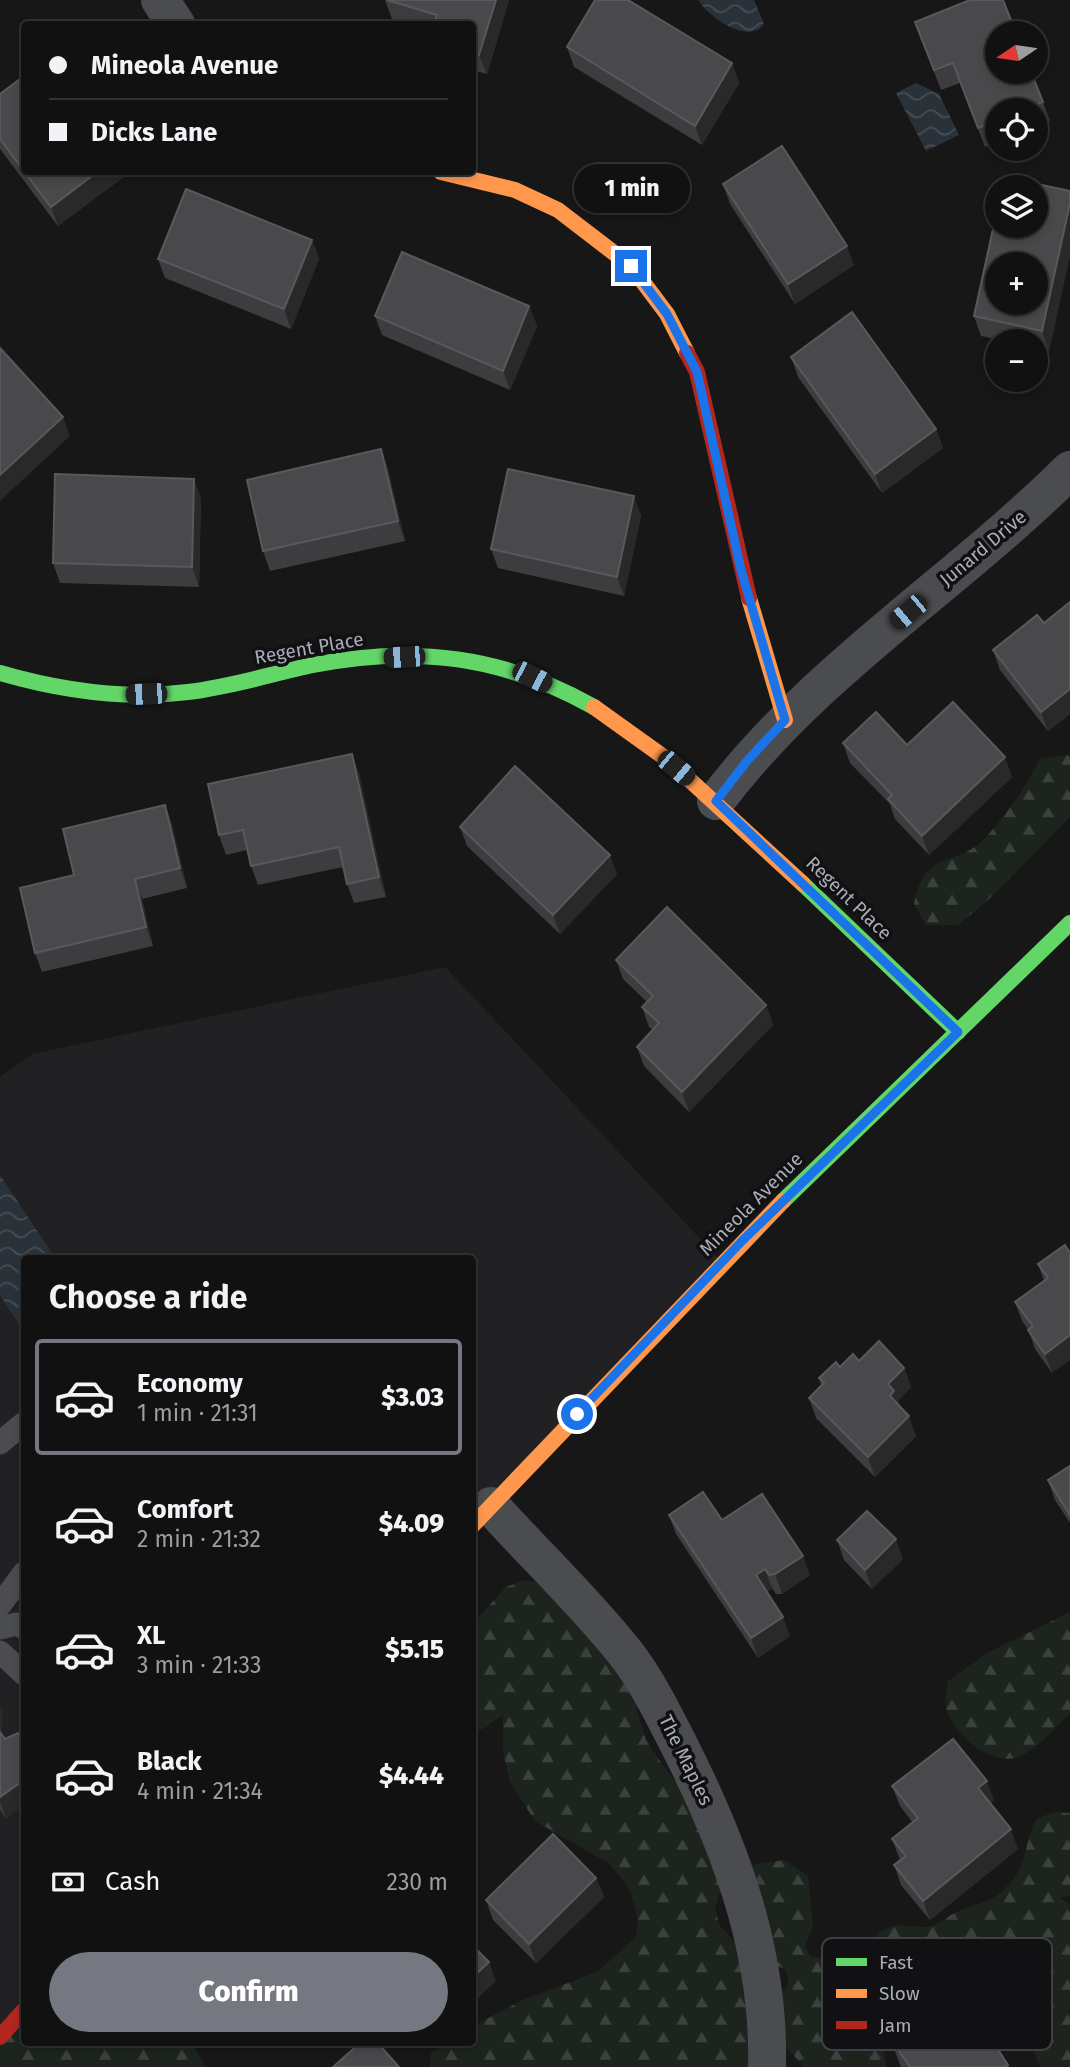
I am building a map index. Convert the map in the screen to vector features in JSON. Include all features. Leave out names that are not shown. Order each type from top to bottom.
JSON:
[{"type":"street","points":[[160,0],[174,21]]},
{"type":"street","points":[[452,175],[515,190],[558,210],[631,266],[667,314],[697,372],[741,570],[785,720]]},
{"type":"street","name":"Junard Drive","points":[[716,801],[747,761],[785,720],[1070,470]]},
{"type":"street","name":"Regent Place","points":[[0,673],[44,687],[102,696],[190,692],[352,659],[431,655],[489,664],[532,677],[603,713],[656,751],[716,801],[958,1032]]},
{"type":"street","name":"Mineola Avenue","points":[[482,1516],[743,1240],[1070,923]]},
{"type":"street","name":"The Maples","points":[[482,1516],[627,1655],[651,1690],[702,1791],[733,1868],[758,1951],[767,2018],[767,2067]]},
{"type":"street","points":[[0,2037],[21,2013]]},
{"type":"lane","points":[[0,1443],[21,1426]]},
{"type":"lane","points":[[0,1605],[21,1577]]},
{"type":"lane","points":[[0,1628],[16,1625],[21,1627]]},
{"type":"lane","points":[[0,1652],[21,1671]]},
{"type":"shaded area","points":[[445,967],[721,1261],[476,1523],[476,1255],[21,1255],[21,2013],[0,2037],[0,1077],[32,1054]]},
{"type":"green space","points":[[1070,755],[1070,817],[988,900],[958,925],[926,925],[914,904],[925,875],[932,867],[970,850],[981,842],[1014,802],[1041,758]]},
{"type":"green space","points":[[525,1580],[565,1588],[637,1685],[637,1710],[646,1740],[666,1770],[692,1799],[733,1868],[784,1860],[808,1876],[813,1925],[805,1947],[811,1957],[822,1958],[822,2050],[884,2050],[886,2067],[804,2067],[785,2046],[786,2067],[430,2067],[431,2053],[444,2046],[476,2046],[476,2024],[523,2000],[597,1972],[636,1937],[638,1920],[630,1890],[610,1864],[535,1821],[510,1782],[503,1752],[503,1715],[481,1730],[476,1729],[476,1620],[506,1587]],"holes":[[[728,1882],[771,1964],[785,1969],[789,1981],[786,1989],[779,1991],[720,1926],[715,1910],[718,1897]]]},
{"type":"green space","points":[[1070,1612],[1070,1714],[1038,1745],[1015,1758],[994,1756],[973,1745],[956,1727],[946,1708],[948,1681],[989,1652]]},
{"type":"green space","points":[[1056,1812],[1070,1813],[1070,1895],[1060,1898],[1070,1905],[1070,2067],[1041,2067],[1032,2050],[1052,2050],[1052,1938],[875,1938],[890,1927],[937,1924],[960,1910],[988,1900],[1003,1891],[1021,1867],[1037,1818]]},
{"type":"green space","points":[[21,2013],[21,2046],[194,2046],[205,2067],[0,2067],[0,2037]]},
{"type":"water","points":[[698,0],[754,0],[764,24],[757,30],[739,30],[710,14]]},
{"type":"water","points":[[916,83],[939,94],[959,135],[926,151],[896,93]]},
{"type":"water","points":[[0,1175],[53,1255],[21,1255],[21,1327],[0,1295]]},
{"type":"building","points":[[387,0],[496,0],[479,55],[476,54],[476,21],[435,21],[437,15]]},
{"type":"building","points":[[595,0],[628,0],[732,63],[695,126],[567,47]]},
{"type":"building","points":[[970,0],[1003,0],[1011,21],[985,21],[985,84],[1036,84],[1041,98],[985,98],[985,125],[978,128],[953,63],[934,70],[915,22]]},
{"type":"building","points":[[21,78],[21,167],[0,139],[0,94]]},
{"type":"building","points":[[782,146],[847,246],[788,284],[723,184]]},
{"type":"building","points":[[27,175],[93,175],[51,207]]},
{"type":"building","points":[[1048,186],[1070,191],[1070,203],[1048,304],[1048,252],[988,252],[991,238],[1048,238]]},
{"type":"building","points":[[186,189],[312,240],[284,309],[158,259]]},
{"type":"building","points":[[402,252],[529,306],[503,371],[375,316]]},
{"type":"building","points":[[985,266],[985,315],[1046,315],[1042,329],[974,316]]},
{"type":"building","points":[[852,312],[936,429],[875,474],[791,357]]},
{"type":"building","points":[[0,348],[63,417],[0,475]]},
{"type":"building","points":[[381,449],[398,521],[263,551],[247,480]]},
{"type":"building","points":[[508,469],[634,496],[617,577],[491,549]]},
{"type":"building","points":[[55,474],[194,479],[192,567],[53,563]]},
{"type":"building","points":[[1070,602],[1070,689],[1041,712],[993,650],[1037,615],[1044,623]]},
{"type":"building","points":[[953,702],[1005,757],[922,836],[888,799],[892,795],[843,743],[876,712],[907,745]]},
{"type":"building","points":[[352,754],[379,877],[347,884],[339,847],[251,866],[243,830],[219,835],[208,784]]},
{"type":"building","points":[[515,766],[610,855],[553,915],[460,827]]},
{"type":"building","points":[[165,805],[180,868],[135,879],[146,927],[35,953],[20,888],[74,875],[63,829]]},
{"type":"building","points":[[667,907],[766,1005],[682,1092],[637,1047],[659,1023],[642,1007],[653,996],[616,960]]},
{"type":"building","points":[[1065,1245],[1070,1253],[1070,1335],[1045,1354],[1028,1330],[1033,1326],[1015,1302],[1048,1278],[1038,1264]]},
{"type":"building","points":[[879,1341],[904,1368],[888,1384],[894,1391],[890,1396],[909,1416],[868,1457],[809,1398],[824,1383],[819,1378],[836,1362],[840,1367],[853,1354],[859,1361]]},
{"type":"building","points":[[1070,1466],[1070,1515],[1048,1480]]},
{"type":"building","points":[[703,1492],[722,1520],[762,1494],[803,1556],[775,1574],[769,1575],[765,1569],[756,1575],[783,1617],[751,1638],[669,1515]]},
{"type":"building","points":[[867,1511],[896,1539],[865,1570],[837,1540]]},
{"type":"building","points":[[0,1732],[5,1739],[18,1733],[21,1738],[21,1782],[0,1797]]},
{"type":"building","points":[[953,1739],[987,1781],[978,1788],[1011,1829],[923,1901],[894,1865],[906,1856],[892,1839],[918,1818],[892,1786]]},
{"type":"building","points":[[553,1834],[596,1878],[529,1944],[486,1900]]},
{"type":"building","points":[[476,1949],[489,1962],[476,1974]]},
{"type":"building","points":[[357,2046],[381,2046],[399,2067],[333,2067]]},
{"type":"building","points":[[898,2050],[998,2050],[1008,2065],[1005,2067],[910,2067]]},
{"type":"traffic: fast","points":[[0,673],[70,689],[140,695],[220,687],[350,659],[423,656],[458,659],[526,676],[594,707]]},
{"type":"traffic: fast","points":[[803,884],[958,1032]]},
{"type":"traffic: fast","points":[[783,1201],[1070,923]]},
{"type":"traffic: slow","points":[[453,175],[515,190],[558,210],[631,266],[667,314],[687,353]]},
{"type":"traffic: slow","points":[[749,598],[785,720]]},
{"type":"traffic: slow","points":[[594,707],[668,760],[803,884]]},
{"type":"traffic: slow","points":[[476,1522],[783,1201]]},
{"type":"traffic: jam","points":[[687,353],[697,372],[749,598]]},
{"type":"traffic: jam","points":[[0,2037],[21,2013]]},
{"type":"route","points":[[577,1414],[743,1240],[958,1032],[716,801],[747,761],[785,720],[741,570],[697,372],[667,314],[631,266]]}]
